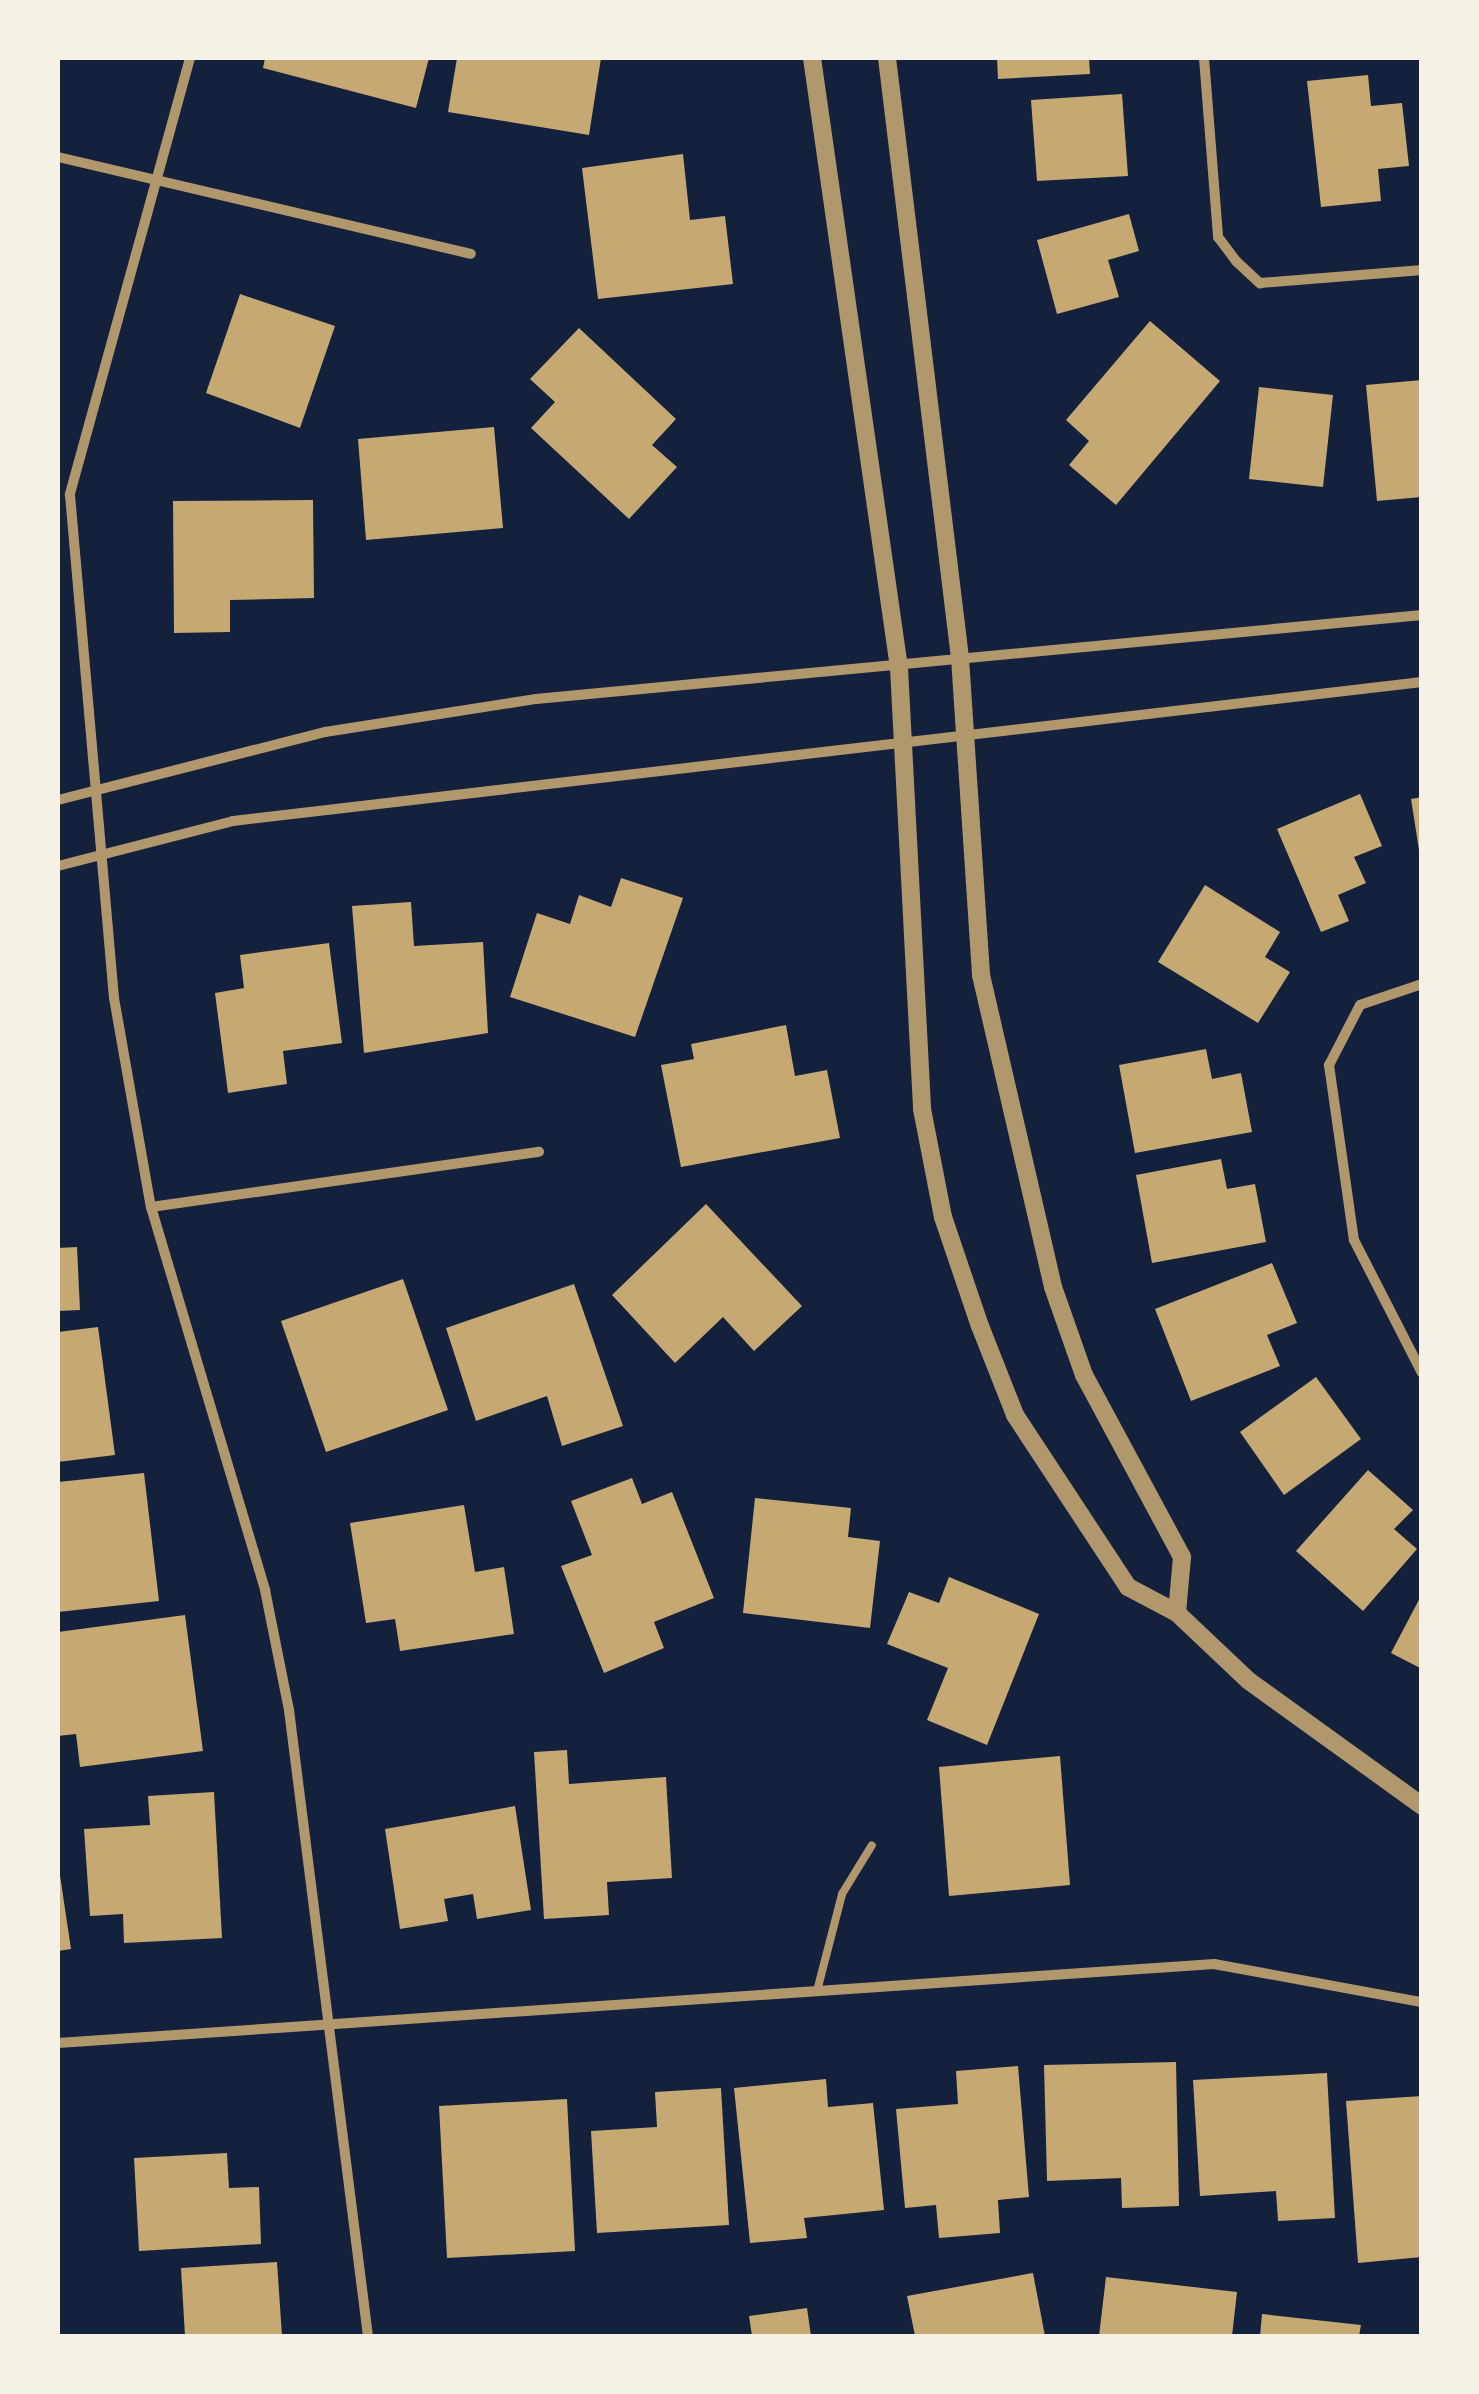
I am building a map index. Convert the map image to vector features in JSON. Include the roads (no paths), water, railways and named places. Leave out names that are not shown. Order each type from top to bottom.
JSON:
[{"type":"street","points":[[190,58],[70,495],[101,788],[114,998],[150,1207],[265,1590],[288,1710],[324,2029],[368,2336]]},
{"type":"street","points":[[812,58],[899,668],[922,1109],[944,1217],[1015,1415],[1069,1509],[1128,1587],[1177,1613],[1249,1681],[1422,1806]]},
{"type":"street","points":[[887,58],[960,658],[981,976],[1020,1167],[1084,1375],[1182,1557],[1177,1613]]},
{"type":"street","points":[[1204,58],[1218,237],[1236,261],[1260,283],[1422,270]]},
{"type":"street","points":[[58,156],[471,254]]},
{"type":"street","points":[[58,800],[325,732],[536,699],[899,668],[960,658],[1422,615]]},
{"type":"street","points":[[58,866],[232,821],[902,749],[1422,682]]},
{"type":"street","points":[[1422,984],[1360,1005],[1328,1065],[1354,1240],[1422,1373]]},
{"type":"street","points":[[150,1207],[539,1152]]},
{"type":"street","points":[[58,2043],[324,2029],[1214,1964],[1422,2002]]},
{"type":"lane","points":[[817,1991],[842,1894],[872,1846]]}]
